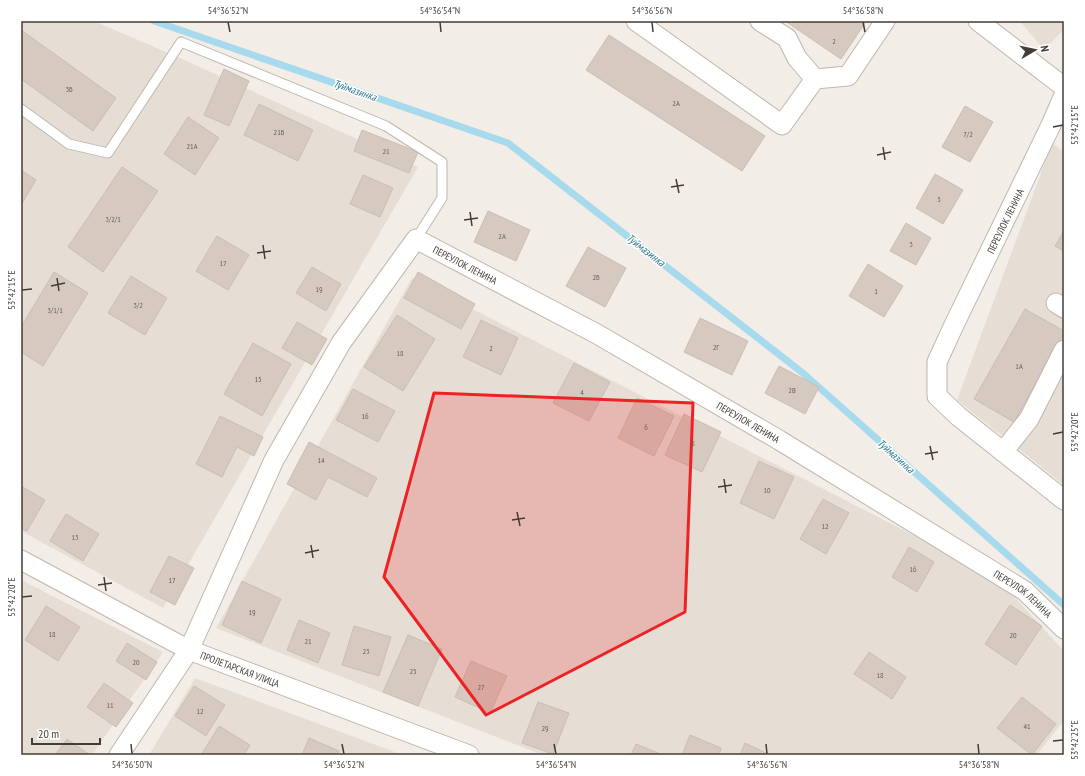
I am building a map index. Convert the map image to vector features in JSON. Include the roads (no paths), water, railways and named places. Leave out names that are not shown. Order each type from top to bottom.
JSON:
[{"type":"street","points":[[636,21],[782,125],[815,78]]},
{"type":"street","points":[[760,21],[787,38],[796,58],[815,78],[848,76],[885,21]]},
{"type":"street","points":[[978,21],[1064,87]]},
{"type":"street","name":"ПЕРЕУЛОК ЛЕНИНА","points":[[1064,95],[1048,132],[937,362],[936,396],[958,416],[1064,500]]},
{"type":"street","points":[[119,755],[188,650],[274,460],[341,342],[416,239]]},
{"type":"street","name":"ПЕРЕУЛОК ЛЕНИНА","points":[[416,239],[597,334],[779,440],[1025,591],[1064,629]]},
{"type":"street","points":[[1003,452],[1029,419],[1064,350]]},
{"type":"street","name":"ПРОЛЕТАРСКАЯ УЛИЦА","points":[[21,560],[188,650],[469,755]]},
{"type":"lane","points":[[21,109],[69,144],[108,154],[181,42],[386,126],[442,162],[442,198],[416,239]]},
{"type":"waterway","name":"Туймазинка","points":[[154,21],[508,143],[804,374],[1064,605]]}]
